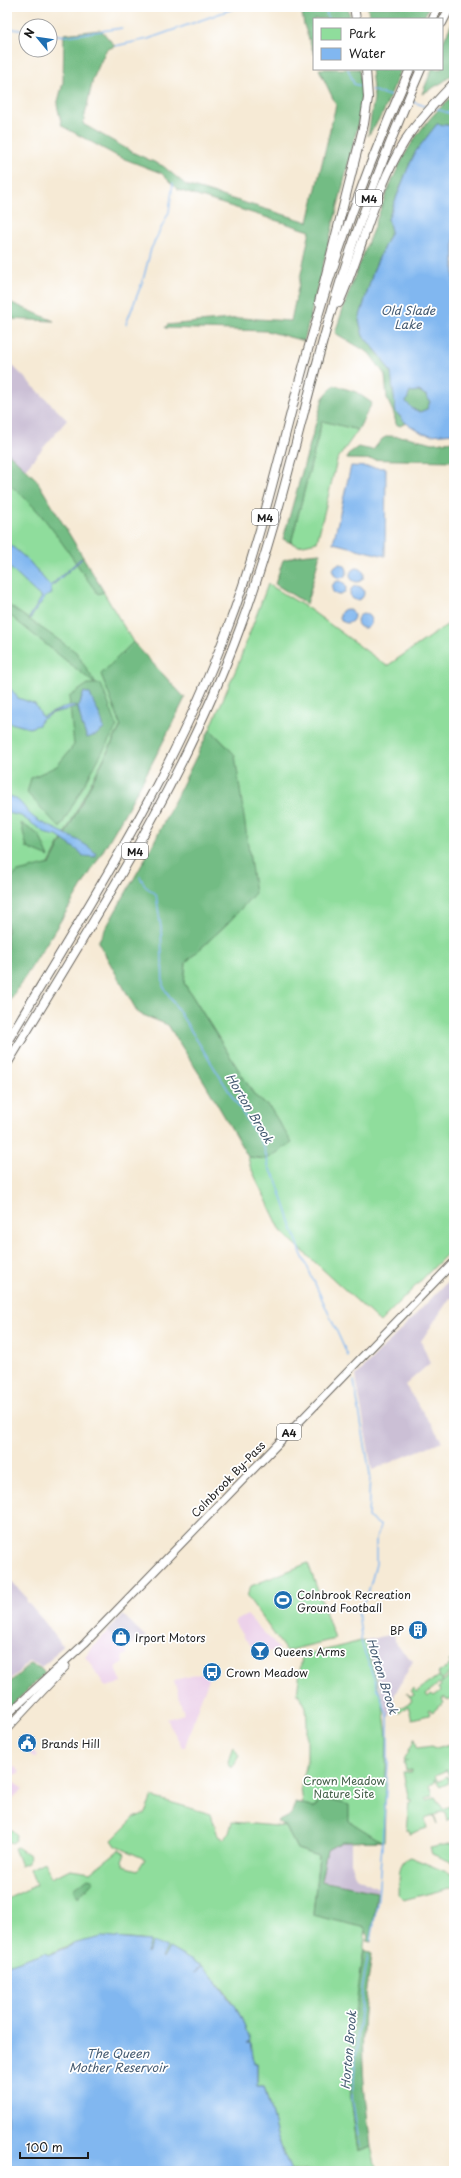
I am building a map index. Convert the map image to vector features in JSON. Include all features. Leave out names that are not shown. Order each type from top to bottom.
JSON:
[{"type":"highway","points":[[354,7],[356,18]]},
{"type":"highway","points":[[360,7],[360,18]]},
{"type":"highway","points":[[433,18],[438,7]]},
{"type":"highway","points":[[443,21],[450,7]]},
{"type":"highway","points":[[314,329],[320,292],[364,124],[368,98],[366,70]]},
{"type":"highway","name":"M4","points":[[7,1042],[146,807],[202,693],[227,631],[254,552],[314,329],[358,196],[410,70]]},
{"type":"highway","name":"M4","points":[[7,1064],[147,830],[184,760],[210,705],[230,655],[258,576],[326,331],[364,212],[392,137],[421,70]]},
{"type":"highway","points":[[326,331],[343,294],[372,210],[394,162],[412,130],[454,83]]},
{"type":"highway","points":[[445,93],[449,93],[454,89]]},
{"type":"highway","name":"Colnbrook By-Pass","points":[[7,1729],[85,1643],[454,1262]]},
{"type":"highway","name":"Colnbrook By-Pass","points":[[7,1715],[85,1643]]},
{"type":"shaded area","points":[[7,360],[67,420],[25,469],[7,452]]},
{"type":"shaded area","points":[[454,1275],[454,1299],[450,1298],[421,1341],[430,1363],[405,1385],[442,1441],[372,1470],[356,1376]]},
{"type":"shaded area","points":[[7,1576],[26,1597],[27,1602],[62,1645],[50,1660],[41,1667],[30,1661],[7,1683]]},
{"type":"shaded area","points":[[123,1615],[146,1637],[137,1640],[126,1649],[107,1632]]},
{"type":"shaded area","points":[[247,1615],[280,1649],[253,1655],[251,1645],[244,1638],[234,1622]]},
{"type":"shaded area","points":[[107,1632],[126,1649],[127,1654],[122,1657],[124,1662],[116,1667],[122,1683],[106,1687],[85,1656]]},
{"type":"shaded area","points":[[394,1634],[396,1645],[413,1661],[395,1694],[389,1718],[366,1640]]},
{"type":"shaded area","points":[[200,1674],[210,1676],[196,1712],[185,1747],[182,1747],[167,1719],[184,1714],[174,1680]]},
{"type":"shaded area","points":[[26,1735],[37,1757],[34,1758],[26,1751],[18,1739]]},
{"type":"shaded area","points":[[7,1757],[20,1772],[15,1775],[7,1770]]},
{"type":"shaded area","points":[[7,1778],[23,1789],[7,1803]]},
{"type":"shaded area","points":[[341,1842],[351,1842],[351,1865],[356,1877],[378,1888],[377,1892],[321,1881],[327,1850]]},
{"type":"green space","points":[[301,7],[348,7],[350,18],[313,18],[313,51],[304,25]]},
{"type":"green space","points":[[368,7],[429,7],[424,18],[369,18]]},
{"type":"green space","points":[[454,19],[454,73],[443,82],[422,94],[432,70],[443,70],[443,42]]},
{"type":"green space","points":[[101,30],[115,46],[106,50],[93,79],[83,124],[134,153],[163,166],[186,185],[308,222],[336,105],[319,70],[359,70],[362,91],[358,125],[304,341],[267,331],[165,328],[167,325],[241,318],[291,321],[310,231],[178,190],[161,173],[117,156],[62,126],[57,105],[63,83],[64,34]]},
{"type":"green space","points":[[371,70],[401,70],[383,113],[368,136],[374,98]]},
{"type":"green space","points":[[454,95],[454,126],[437,124],[416,151],[408,168],[388,219],[391,231],[374,269],[359,320],[363,336],[387,364],[393,379],[396,412],[406,423],[400,426],[396,424],[394,414],[387,399],[385,375],[369,353],[335,333],[387,193],[403,158],[424,125]]},
{"type":"green space","points":[[7,301],[54,321],[7,319]]},
{"type":"green space","points":[[334,385],[356,392],[372,403],[358,430],[322,421],[291,543],[283,539],[323,398]]},
{"type":"green space","points":[[419,391],[427,396],[430,402],[427,409],[420,412],[413,409],[406,402],[410,392]]},
{"type":"green space","points":[[322,420],[358,430],[337,460],[317,542],[299,546],[291,543]]},
{"type":"green space","points":[[388,436],[407,437],[433,443],[454,441],[454,461],[347,459],[348,454],[358,447],[373,450],[382,439]]},
{"type":"green space","points":[[7,452],[36,479],[104,592],[98,594],[45,520],[21,494],[7,483]]},
{"type":"green space","points":[[7,457],[63,524],[133,642],[102,675],[121,725],[7,945]]},
{"type":"green space","points":[[320,553],[307,604],[275,584],[283,560],[299,555]]},
{"type":"green space","points":[[268,584],[309,609],[387,666],[454,620],[454,1247],[380,1322],[281,1231],[250,1166],[248,1157],[267,1159],[271,1109],[255,1096],[184,983],[186,962],[229,922],[235,755],[210,729],[237,667]]},
{"type":"green space","points":[[7,604],[76,652],[96,684],[101,684],[117,726],[60,828],[27,793],[31,778],[57,766],[74,745],[69,697],[88,684],[95,684],[7,613]],"holes":[[[84,692],[90,694],[94,706],[99,713],[87,738],[78,709]]]},
{"type":"green space","points":[[133,642],[185,698],[123,816],[101,854],[7,1005],[7,881],[18,872],[50,864],[121,726],[101,674]]},
{"type":"green space","points":[[210,729],[235,755],[255,893],[229,922],[186,962],[184,983],[255,1096],[271,1109],[292,1143],[267,1159],[248,1157],[205,1083],[168,1025],[138,1013],[98,942],[149,852]]},
{"type":"green space","points":[[21,823],[39,835],[49,857],[27,848]]},
{"type":"green space","points":[[308,1563],[335,1639],[286,1651],[247,1596],[251,1586]]},
{"type":"green space","name":"Crown Meadow Nature Site","points":[[365,1640],[383,1703],[387,1737],[384,1841],[341,1842],[337,1845],[305,1821],[301,1787],[307,1762],[306,1707],[299,1694],[297,1694],[302,1656]]},
{"type":"green space","points":[[454,1658],[454,1696],[448,1701],[445,1697],[442,1699],[444,1703],[432,1712],[430,1709],[428,1710],[430,1713],[429,1715],[412,1719],[408,1706],[399,1713],[397,1710],[412,1701],[407,1693],[411,1697],[414,1695],[411,1690],[413,1688],[416,1692],[438,1676],[442,1681],[426,1694],[428,1697],[431,1694],[433,1696],[440,1691],[438,1688],[441,1686],[440,1684],[453,1672],[451,1671],[442,1680],[438,1673],[451,1664],[449,1661]]},
{"type":"green space","points":[[30,1664],[40,1668],[45,1673],[7,1710],[7,1685]]},
{"type":"green space","points":[[414,1738],[417,1748],[432,1746],[436,1748],[454,1743],[454,1775],[448,1774],[447,1770],[435,1775],[437,1781],[448,1776],[449,1783],[440,1787],[434,1779],[434,1783],[430,1785],[433,1795],[425,1798],[426,1800],[435,1797],[443,1809],[450,1806],[452,1814],[448,1822],[446,1812],[437,1812],[438,1814],[434,1815],[437,1825],[433,1815],[425,1818],[427,1828],[409,1834],[409,1831],[406,1830],[409,1803],[412,1803],[412,1800],[409,1800],[403,1772],[412,1772],[412,1770],[406,1770],[404,1762],[408,1761],[404,1760],[414,1741]]},
{"type":"green space","points":[[233,1746],[239,1756],[232,1768],[228,1762]]},
{"type":"green space","points":[[152,1797],[211,1814],[218,1836],[223,1839],[229,1833],[232,1822],[286,1827],[297,1849],[319,1856],[313,1914],[366,1928],[356,2015],[348,2060],[358,2152],[371,2147],[377,2171],[291,2171],[278,2139],[264,2086],[257,2086],[257,2063],[254,2063],[250,2043],[247,2043],[250,2041],[242,2019],[225,1992],[211,1975],[202,1967],[195,1973],[201,1966],[169,1948],[163,1959],[152,1942],[147,1954],[146,1953],[150,1941],[98,1939],[73,1944],[48,1955],[46,1952],[7,1965],[7,1899],[36,1885],[30,1869],[44,1862],[52,1878],[70,1869],[91,1872],[119,1850],[125,1854],[122,1860],[124,1866],[138,1870],[145,1859],[116,1846],[112,1840],[134,1818],[145,1813]]},
{"type":"green space","points":[[322,1798],[349,1805],[349,1821],[381,1841],[341,1842],[327,1850],[321,1881],[377,1892],[371,1942],[366,1941],[369,1937],[365,1928],[313,1915],[319,1856],[297,1849],[286,1827],[277,1822],[292,1813],[295,1807],[295,1802],[314,1808]]},
{"type":"green space","points":[[7,1829],[12,1830],[17,1835],[16,1840],[12,1843],[7,1841]]},
{"type":"green space","points":[[454,1843],[454,1863],[432,1854],[430,1848]]},
{"type":"green space","points":[[17,1847],[29,1855],[28,1863],[21,1866],[14,1848]]},
{"type":"green space","points":[[410,1857],[454,1875],[454,1887],[403,1900],[399,1896],[400,1874],[403,1863]]},
{"type":"green space","points":[[88,1878],[94,1880],[78,1898],[74,1889]]},
{"type":"green space","points":[[364,1950],[372,1954],[364,2009],[363,2027],[364,2087],[371,2147],[358,2152],[348,2060]]},
{"type":"water","name":"Old Slade Lake","points":[[437,124],[454,126],[454,433],[431,435],[422,433],[406,423],[396,412],[391,373],[380,355],[363,336],[359,320],[374,269],[391,231],[388,219],[416,151]],"holes":[[[419,391],[427,396],[430,402],[427,409],[420,412],[413,409],[406,402],[410,392]]]},
{"type":"water","points":[[351,466],[386,468],[385,556],[333,543]]},
{"type":"water","points":[[7,542],[29,561],[50,586],[81,558],[82,559],[51,587],[52,594],[45,597],[30,619],[29,618],[42,597],[7,565]]},
{"type":"water","points":[[337,564],[343,564],[347,568],[347,574],[343,578],[337,578],[333,574],[333,568]]},
{"type":"water","points":[[354,568],[360,568],[364,572],[364,578],[360,582],[354,582],[350,578],[350,572]]},
{"type":"water","points":[[336,581],[342,581],[346,585],[346,591],[342,595],[336,595],[332,591],[332,585]]},
{"type":"water","points":[[354,586],[360,586],[364,590],[364,596],[360,600],[354,600],[350,596],[350,590]]},
{"type":"water","points":[[344,609],[350,609],[354,613],[354,619],[350,623],[344,623],[340,619],[340,613]]},
{"type":"water","points":[[361,614],[367,614],[371,618],[371,624],[367,628],[361,628],[357,624],[357,618]]},
{"type":"water","points":[[7,684],[18,698],[35,704],[42,717],[67,706],[79,706],[84,692],[90,694],[102,720],[104,729],[96,735],[87,738],[78,707],[53,713],[41,720],[39,725],[29,728],[7,722]]},
{"type":"water","points":[[7,795],[13,797],[21,803],[34,818],[86,845],[96,854],[94,857],[83,856],[80,852],[57,836],[47,834],[21,816],[8,813]]},
{"type":"water","name":"The Queen Mother Reservoir","points":[[102,1937],[150,1941],[147,1954],[152,1942],[167,1947],[162,1958],[163,1959],[169,1948],[201,1966],[194,1973],[202,1967],[217,1982],[231,2002],[235,2004],[249,2036],[250,2041],[247,2043],[251,2043],[254,2063],[257,2063],[257,2086],[264,2086],[278,2139],[291,2171],[7,2171],[7,1965],[46,1952],[48,1955],[77,1943]]},
{"type":"waterway","points":[[115,46],[148,39],[238,7]]},
{"type":"waterway","points":[[325,7],[328,18]]},
{"type":"waterway","points":[[7,28],[18,30]]},
{"type":"waterway","points":[[58,35],[66,36],[122,28]]},
{"type":"waterway","points":[[348,70],[354,84],[360,86]]},
{"type":"waterway","points":[[371,90],[390,96]]},
{"type":"waterway","points":[[413,102],[425,106]]},
{"type":"waterway","points":[[437,109],[454,115]]},
{"type":"waterway","points":[[126,324],[143,280],[151,249],[169,212],[173,183]]},
{"type":"waterway","name":"Horton Brook","points":[[140,877],[146,887],[156,894],[161,928],[163,986],[264,1147],[269,1168],[275,1177],[301,1253],[348,1356]]},
{"type":"waterway","name":"Horton Brook","points":[[354,1381],[370,1474],[368,1517],[381,1526],[376,1538],[376,1564],[368,1594],[358,1610],[362,1645],[388,1717],[388,1765],[378,1898],[371,1941]]},
{"type":"waterway","name":"Horton Brook","points":[[360,2147],[352,2098],[362,1991],[368,1955]]},
{"type":"place","name":"Colnbrook Recreation Ground Football","points":[[283,1600]]},
{"type":"place","name":"BP","points":[[418,1630]]},
{"type":"place","name":"Irport Motors","points":[[121,1637]]},
{"type":"place","name":"Queens Arms","points":[[260,1651]]},
{"type":"place","name":"Crown Meadow","points":[[212,1672]]},
{"type":"place","name":"Brands Hill","points":[[27,1743]]}]
